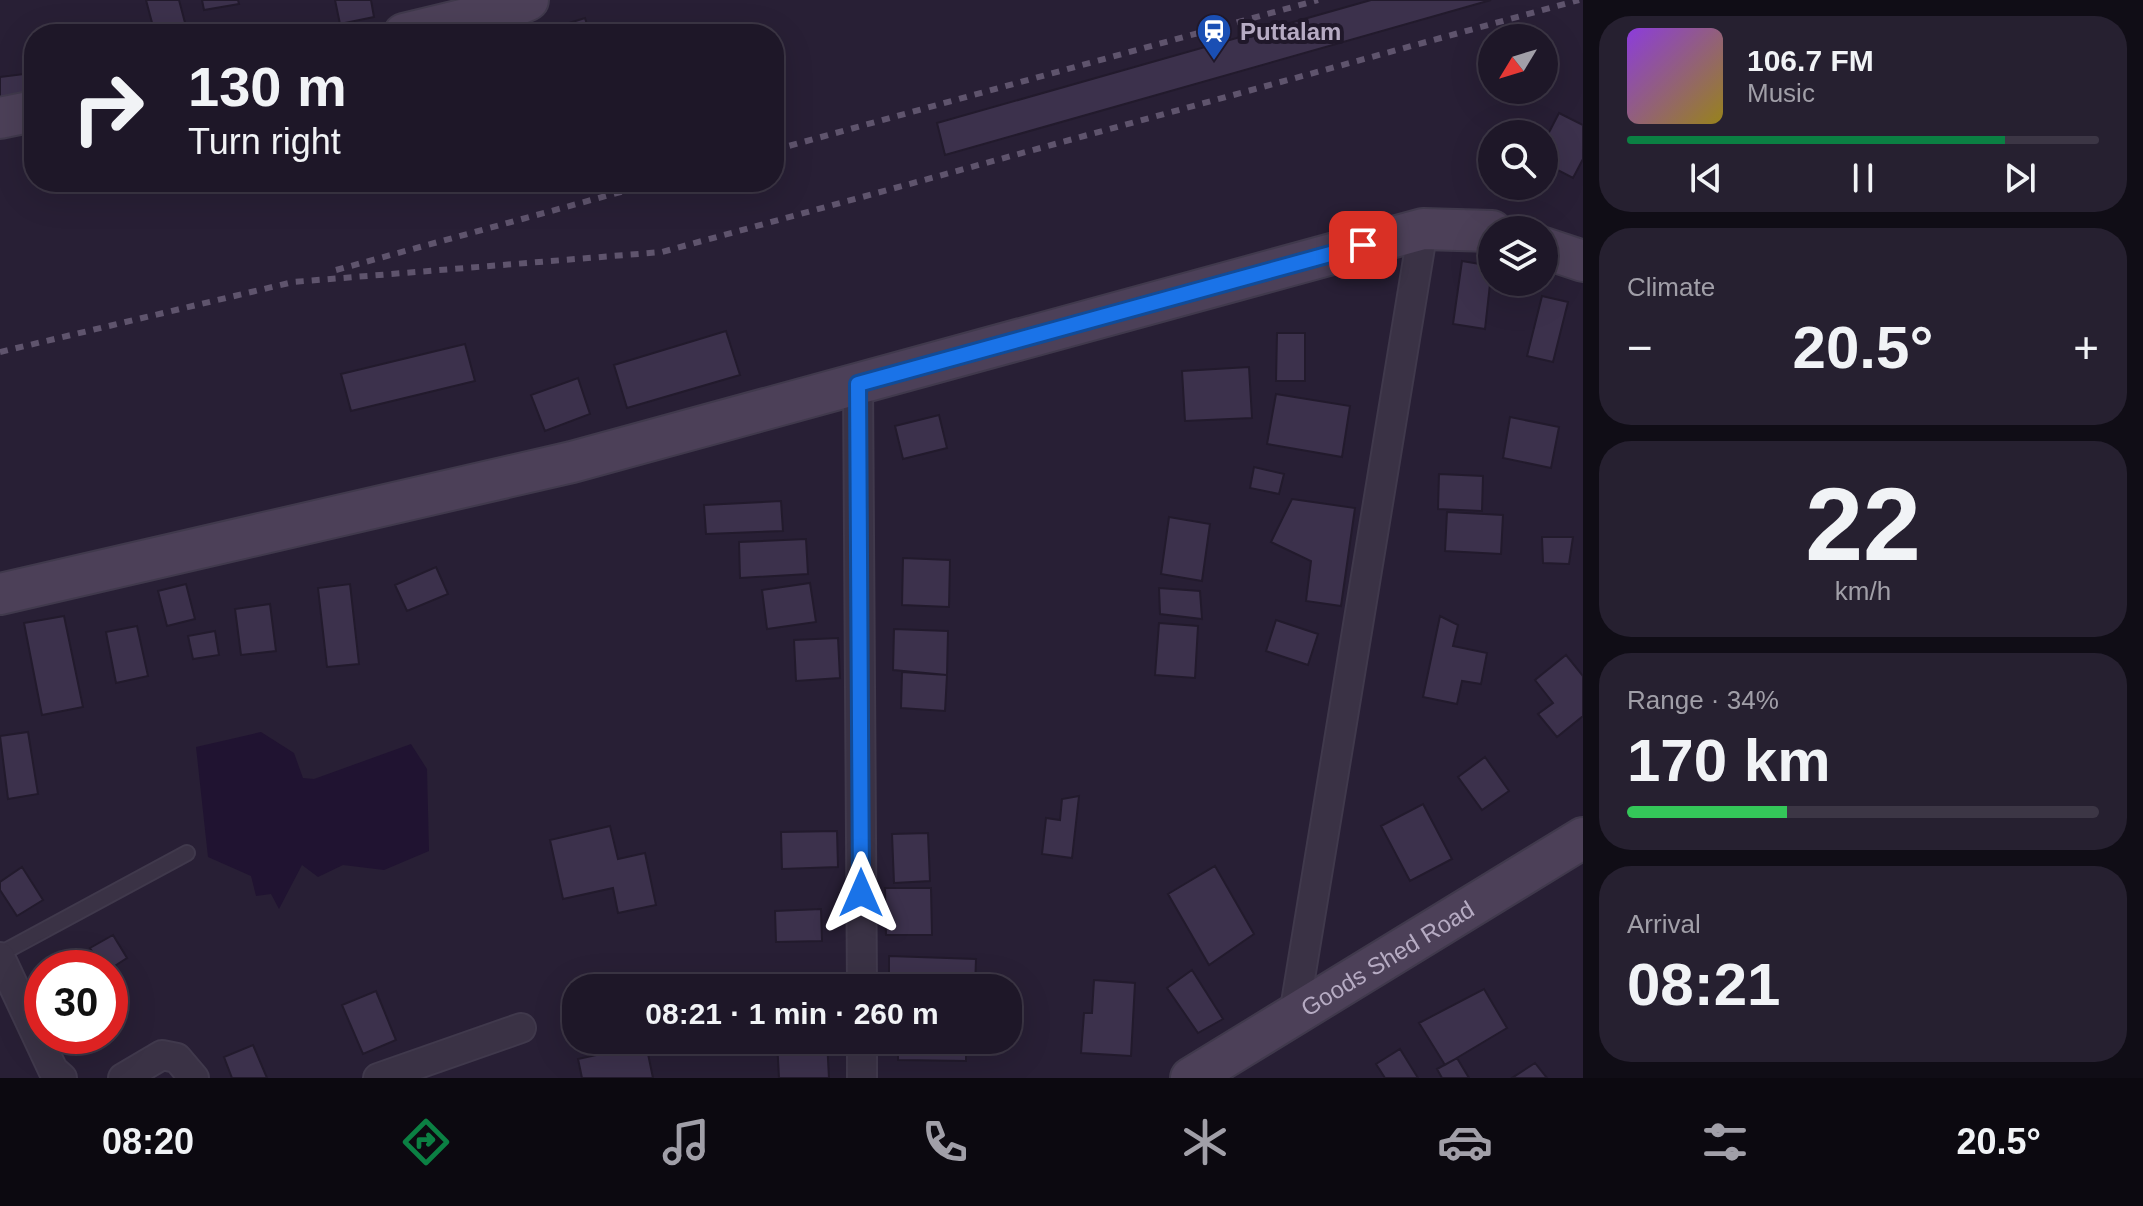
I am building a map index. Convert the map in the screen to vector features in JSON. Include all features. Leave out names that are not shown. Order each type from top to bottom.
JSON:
[{"type":"street","points":[[445,24],[507,9],[528,0]]},
{"type":"street","points":[[0,118],[24,113]]},
{"type":"street","points":[[1294,1015],[1423,229]]},
{"type":"street","points":[[0,594],[572,462],[1423,229],[1478,231]]},
{"type":"street","points":[[1558,253],[1583,261]]},
{"type":"street","points":[[858,384],[862,974]]},
{"type":"street","name":"Goods Shed Road","points":[[1191,1078],[1583,838]]},
{"type":"street","points":[[0,955],[53,1070],[62,1078]]},
{"type":"street","points":[[378,1078],[521,1028]]},
{"type":"street","points":[[862,1054],[862,1078]]},
{"type":"street","points":[[123,1078],[162,1055],[177,1058],[194,1078]]},
{"type":"lane","points":[[0,955],[187,853]]},
{"type":"shaded area","points":[[261,732],[294,753],[303,778],[314,779],[411,744],[427,769],[429,851],[384,870],[343,865],[318,877],[302,865],[279,909],[271,894],[256,896],[251,876],[208,857],[196,747]]},
{"type":"building","points":[[146,0],[179,0],[185,24],[152,24]]},
{"type":"building","points":[[202,0],[238,0],[239,4],[204,10]]},
{"type":"building","points":[[335,0],[371,0],[374,17],[340,24]]},
{"type":"building","name":"Puttalam","points":[[1371,0],[1491,0],[945,155],[937,123]]},
{"type":"building","points":[[585,18],[587,24],[566,24]]},
{"type":"building","points":[[24,74],[24,99],[0,102],[0,77]]},
{"type":"building","points":[[1559,113],[1583,125],[1583,159],[1573,178],[1558,170],[1558,120],[1555,120]]},
{"type":"building","points":[[1462,261],[1478,264],[1478,296],[1489,296],[1485,329],[1453,324]]},
{"type":"building","points":[[1542,296],[1568,302],[1553,362],[1527,356]]},
{"type":"building","points":[[726,331],[740,375],[627,408],[614,365]]},
{"type":"building","points":[[1277,333],[1305,333],[1305,381],[1276,381]]},
{"type":"building","points":[[465,344],[475,381],[351,411],[341,374]]},
{"type":"building","points":[[1249,367],[1252,418],[1185,421],[1182,371]]},
{"type":"building","points":[[578,378],[590,414],[545,431],[531,395]]},
{"type":"building","points":[[1276,394],[1350,406],[1342,457],[1267,444]]},
{"type":"building","points":[[939,415],[947,448],[903,459],[895,426]]},
{"type":"building","points":[[1510,417],[1559,427],[1551,468],[1503,458]]},
{"type":"building","points":[[1254,467],[1284,474],[1279,494],[1250,488]]},
{"type":"building","points":[[1439,474],[1483,476],[1482,511],[1438,509]]},
{"type":"building","points":[[1292,499],[1355,508],[1341,606],[1306,601],[1311,561],[1271,542]]},
{"type":"building","points":[[781,501],[783,531],[706,534],[704,505]]},
{"type":"building","points":[[1447,512],[1503,515],[1501,554],[1445,551]]},
{"type":"building","points":[[1169,517],[1210,524],[1202,581],[1161,574]]},
{"type":"building","points":[[1542,537],[1573,537],[1569,564],[1543,563]]},
{"type":"building","points":[[806,539],[808,574],[740,578],[739,542]]},
{"type":"building","points":[[903,558],[950,560],[949,607],[902,605]]},
{"type":"building","points":[[436,567],[448,594],[407,611],[395,585]]},
{"type":"building","points":[[810,583],[816,622],[767,629],[762,590]]},
{"type":"building","points":[[186,584],[195,619],[167,626],[158,591]]},
{"type":"building","points":[[350,584],[359,664],[327,667],[318,588]]},
{"type":"building","points":[[1159,588],[1200,591],[1202,619],[1160,614]]},
{"type":"building","points":[[270,604],[276,651],[241,655],[235,609]]},
{"type":"building","points":[[64,616],[83,707],[42,715],[24,623]]},
{"type":"building","points":[[1440,616],[1458,625],[1453,646],[1487,653],[1481,684],[1462,681],[1457,704],[1423,697]]},
{"type":"building","points":[[1276,620],[1318,634],[1308,665],[1266,651]]},
{"type":"building","points":[[1159,623],[1198,626],[1195,678],[1155,675]]},
{"type":"building","points":[[137,626],[148,676],[116,683],[106,632]]},
{"type":"building","points":[[894,629],[948,631],[947,675],[893,670]]},
{"type":"building","points":[[215,631],[219,655],[193,659],[188,636]]},
{"type":"building","points":[[838,638],[840,678],[796,681],[794,640]]},
{"type":"building","points":[[1566,655],[1583,676],[1583,716],[1557,737],[1538,714],[1553,703],[1535,680]]},
{"type":"building","points":[[902,672],[947,675],[945,711],[901,708]]},
{"type":"building","points":[[28,732],[38,794],[8,799],[0,736]]},
{"type":"building","points":[[1485,757],[1509,791],[1482,810],[1458,777]]},
{"type":"building","points":[[1079,796],[1072,858],[1042,854],[1046,818],[1060,820],[1062,799]]},
{"type":"building","points":[[1423,804],[1452,859],[1410,881],[1381,826]]},
{"type":"building","points":[[610,826],[618,859],[645,853],[656,905],[618,913],[613,888],[563,899],[550,840]]},
{"type":"building","points":[[837,831],[838,867],[782,869],[781,832]]},
{"type":"building","points":[[928,833],[930,881],[894,883],[892,834]]},
{"type":"building","points":[[1215,866],[1254,934],[1209,965],[1168,894]]},
{"type":"building","points":[[22,867],[43,900],[17,916],[0,890],[0,882]]},
{"type":"building","points":[[885,888],[931,888],[932,935],[886,935]]},
{"type":"building","points":[[821,909],[822,941],[776,942],[775,911]]},
{"type":"building","points":[[113,935],[122,950],[91,950]]},
{"type":"building","points":[[889,956],[976,959],[975,974],[889,974]]},
{"type":"building","points":[[1192,970],[1223,1019],[1198,1033],[1167,988]]},
{"type":"building","points":[[1094,980],[1135,983],[1131,1056],[1081,1053],[1084,1013],[1092,1013]]},
{"type":"building","points":[[1484,989],[1507,1028],[1445,1065],[1419,1023]]},
{"type":"building","points":[[376,991],[396,1040],[363,1054],[342,1005]]},
{"type":"building","points":[[253,1045],[267,1078],[232,1078],[224,1057]]},
{"type":"building","points":[[1400,1049],[1418,1078],[1385,1078],[1376,1064]]},
{"type":"building","points":[[601,1054],[648,1054],[653,1078],[582,1078],[578,1059]]},
{"type":"building","points":[[778,1054],[828,1054],[829,1078],[779,1078]]},
{"type":"building","points":[[898,1054],[966,1054],[966,1061],[898,1060]]},
{"type":"building","points":[[1457,1058],[1469,1078],[1442,1078],[1437,1069]]},
{"type":"building","points":[[1535,1063],[1547,1078],[1512,1078]]},
{"type":"railway","points":[[784,147],[1318,0]]},
{"type":"railway","points":[[0,352],[293,282],[662,252],[1579,0]]},
{"type":"railway","points":[[336,270],[621,192]]},
{"type":"place","name":"Puttalam","points":[[1214,62]]},
{"type":"route","points":[[861,893],[858,384],[1363,245]]}]
